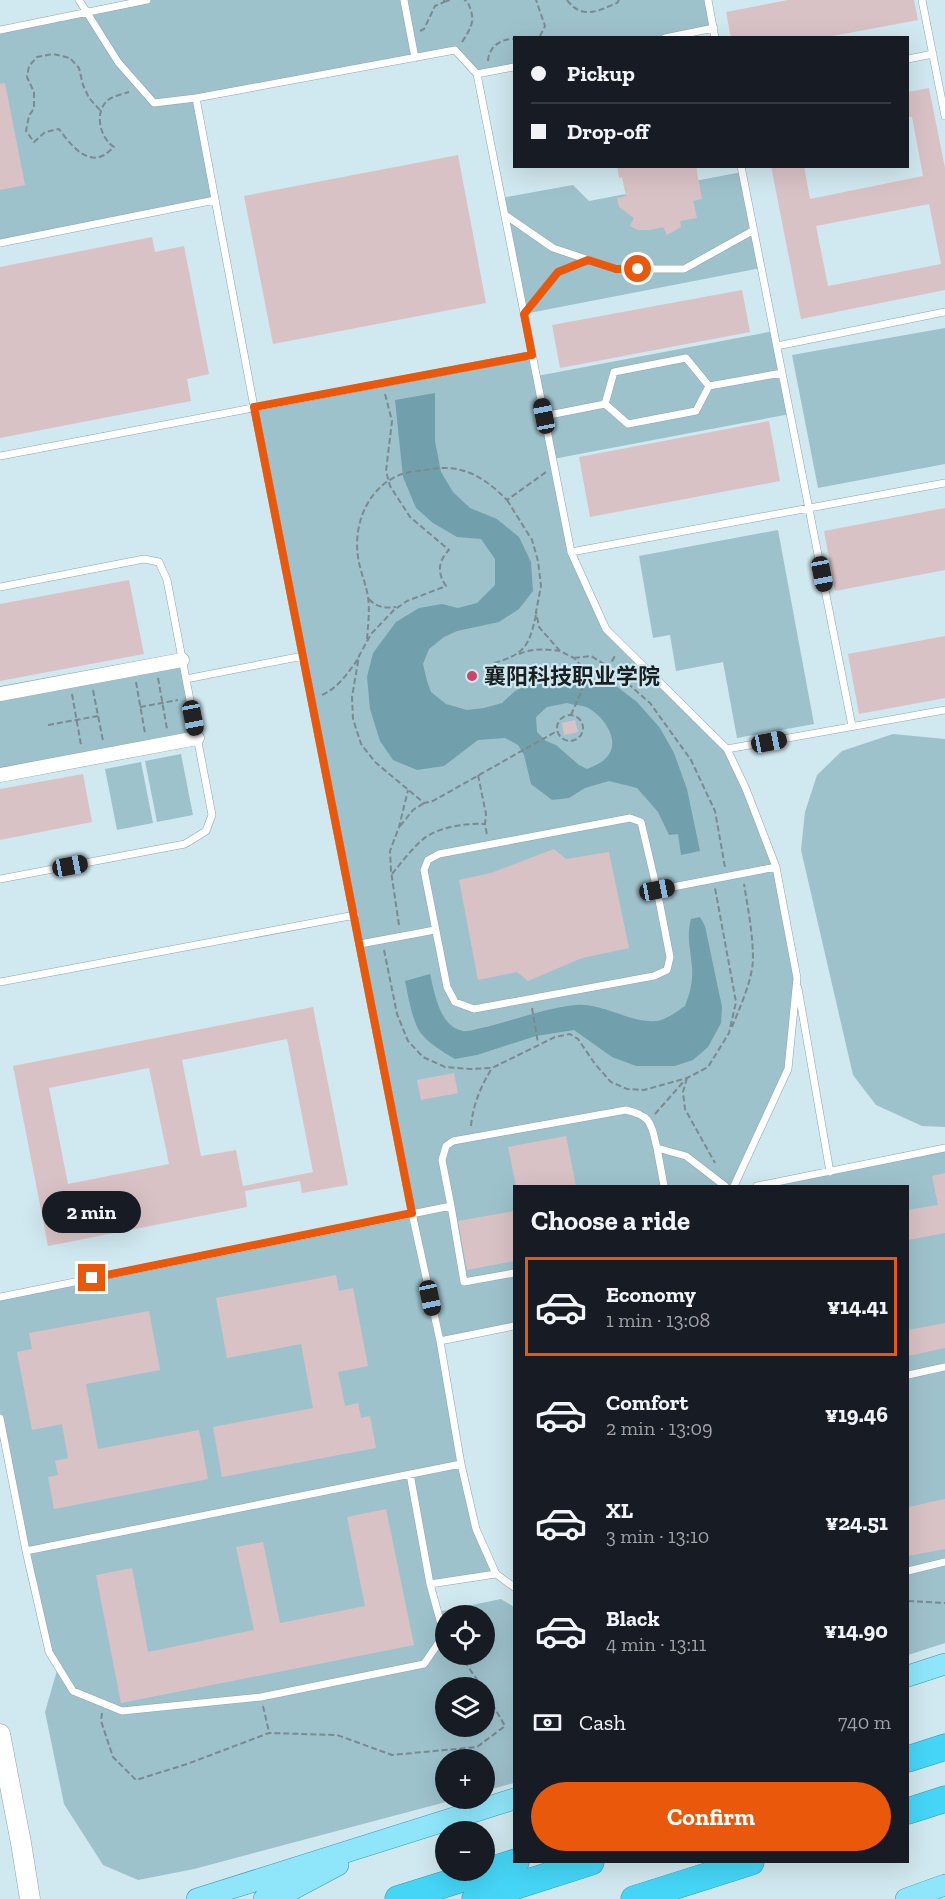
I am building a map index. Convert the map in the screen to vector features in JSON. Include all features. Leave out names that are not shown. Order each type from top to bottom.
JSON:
[{"type":"highway","points":[[909,1754],[945,1745]]},
{"type":"highway","points":[[909,1759],[945,1745]]},
{"type":"highway","points":[[909,1810],[945,1799]]},
{"type":"highway","points":[[398,1899],[513,1863]]},
{"type":"highway","points":[[475,1899],[588,1863]]},
{"type":"highway","points":[[634,1899],[748,1863]]},
{"type":"main road","points":[[909,1676],[945,1664]]},
{"type":"main road","points":[[0,1734],[30,1899]]},
{"type":"main road","points":[[197,1899],[513,1799]]},
{"type":"main road","points":[[264,1899],[291,1890],[384,1840]]},
{"type":"main road","points":[[906,1899],[945,1885]]},
{"type":"street","points":[[0,694],[182,660]]},
{"type":"street","points":[[0,775],[197,738]]},
{"type":"lane","points":[[79,0],[118,62],[154,103],[196,98],[455,50],[477,74],[571,552],[606,629],[727,749],[746,789],[776,867],[830,1172]]},
{"type":"lane","points":[[0,30],[147,0]]},
{"type":"lane","points":[[404,0],[415,58]]},
{"type":"lane","points":[[708,0],[716,36]]},
{"type":"lane","points":[[922,0],[945,116]]},
{"type":"lane","points":[[675,36],[714,28]]},
{"type":"lane","points":[[909,59],[933,54]]},
{"type":"lane","points":[[477,74],[513,67]]},
{"type":"lane","points":[[196,98],[311,700],[412,1213],[440,1341],[462,1464],[476,1529],[496,1574],[513,1586]]},
{"type":"lane","points":[[741,168],[852,726]]},
{"type":"lane","points":[[0,243],[215,200]]},
{"type":"lane","points":[[505,215],[553,248],[616,269],[684,269],[754,230]]},
{"type":"lane","points":[[524,314],[558,272],[588,260]]},
{"type":"lane","points":[[777,346],[945,312]]},
{"type":"lane","points":[[0,456],[532,355]]},
{"type":"lane","points":[[605,404],[614,372],[686,358],[709,386]]},
{"type":"lane","points":[[709,386],[782,373]]},
{"type":"lane","points":[[605,404],[628,424],[696,411],[709,386]]},
{"type":"lane","points":[[544,416],[605,404]]},
{"type":"lane","points":[[571,552],[945,483]]},
{"type":"lane","points":[[0,587],[144,559],[159,562],[167,580],[212,815],[206,831],[185,844],[0,879]]},
{"type":"lane","points":[[186,679],[303,656]]},
{"type":"lane","points":[[727,749],[945,710]]},
{"type":"lane","points":[[630,818],[641,822],[670,957],[667,970],[654,976],[474,1009],[455,1002],[447,987],[424,870],[428,860],[439,854],[489,845],[630,818]]},
{"type":"lane","points":[[657,890],[776,867]]},
{"type":"lane","points":[[0,982],[355,915]]},
{"type":"lane","points":[[360,944],[435,930]]},
{"type":"lane","points":[[734,1185],[788,1069],[796,978]]},
{"type":"lane","points":[[513,1273],[465,1282],[442,1160],[446,1146],[453,1141],[626,1110],[642,1114],[651,1125],[664,1185]]},
{"type":"lane","points":[[657,1148],[686,1156],[724,1185]]},
{"type":"lane","points":[[762,1185],[945,1148]]},
{"type":"lane","points":[[0,1296],[451,1206]]},
{"type":"lane","points":[[440,1341],[513,1326]]},
{"type":"lane","points":[[909,1375],[945,1367]]},
{"type":"lane","points":[[0,1418],[26,1551],[49,1652],[73,1691],[122,1711],[261,1697],[424,1664],[444,1635],[430,1584],[410,1474]]},
{"type":"lane","points":[[26,1551],[462,1464]]},
{"type":"lane","points":[[909,1571],[945,1562]]},
{"type":"lane","points":[[430,1584],[496,1574]]},
{"type":"path","points":[[411,35],[424,29],[435,6],[450,0]]},
{"type":"path","points":[[455,50],[471,29],[473,14],[467,1],[464,0]]},
{"type":"path","points":[[536,0],[545,26],[540,36]]},
{"type":"path","points":[[567,0],[573,9],[592,13],[617,3],[619,0]]},
{"type":"path","points":[[488,72],[488,56],[492,48],[506,39],[513,39]]},
{"type":"path","points":[[100,110],[89,98],[82,85],[79,68],[70,58],[53,54],[37,57],[29,66],[27,77],[34,92],[34,108],[28,116],[26,131],[34,141],[45,132],[59,129],[82,154],[94,158],[104,156],[114,147],[108,143],[101,131],[100,110],[108,99],[128,93],[144,92]]},
{"type":"path","points":[[311,700],[330,691],[346,676],[370,634],[399,606],[446,586],[439,571],[440,563],[449,550],[410,517],[390,486],[386,471],[392,421],[382,383]]},
{"type":"path","points":[[367,642],[368,598],[358,557],[357,532],[364,508],[376,492],[402,474],[453,467],[490,484],[507,500],[531,540],[538,561],[541,586],[532,633],[522,650],[512,658]]},
{"type":"path","points":[[507,500],[554,467]]},
{"type":"path","points":[[368,598],[374,605],[384,608],[399,606]]},
{"type":"path","points":[[536,612],[539,627],[560,651]]},
{"type":"path","points":[[589,675],[609,667],[621,644]]},
{"type":"path","points":[[494,663],[528,651],[548,649],[560,651],[574,658],[589,675]]},
{"type":"path","points":[[359,656],[352,697],[353,719],[361,744],[375,762],[424,803]]},
{"type":"path","points":[[574,658],[591,656],[609,667],[650,703],[691,760],[715,811],[727,877]]},
{"type":"path","points":[[155,665],[170,743]]},
{"type":"path","points":[[133,669],[148,747]]},
{"type":"path","points":[[571,715],[589,675]]},
{"type":"path","points":[[90,677],[105,755]]},
{"type":"path","points":[[69,681],[84,759]]},
{"type":"path","points":[[140,707],[190,698]]},
{"type":"path","points":[[571,715],[582,722],[583,731],[579,739],[570,742],[562,739],[557,727],[563,717],[571,715]]},
{"type":"path","points":[[48,725],[98,716]]},
{"type":"path","points":[[399,827],[413,810],[424,803],[433,801],[557,731]]},
{"type":"path","points":[[478,775],[486,814],[485,824],[489,845]]},
{"type":"path","points":[[401,937],[391,874],[390,851],[399,827],[408,790]]},
{"type":"path","points":[[391,874],[422,839],[448,827],[472,823],[485,824]]},
{"type":"path","points":[[382,940],[397,1014],[408,1041],[423,1057],[445,1066],[471,1069],[492,1068],[555,1037],[570,1034],[578,1039],[595,1065],[611,1082],[627,1089],[645,1090],[687,1078],[708,1067],[729,1033],[744,999],[753,961],[750,917],[742,874]]},
{"type":"path","points":[[713,880],[736,1002],[729,1033]]},
{"type":"path","points":[[532,1012],[539,1045]]},
{"type":"path","points":[[470,1138],[471,1117],[480,1088],[492,1068]]},
{"type":"path","points":[[648,1122],[687,1078]]},
{"type":"path","points":[[687,1078],[683,1092],[685,1109],[718,1170]]},
{"type":"path","points":[[909,1600],[945,1603]]},
{"type":"path","points":[[261,1697],[269,1733]]},
{"type":"path","points":[[104,1703],[101,1721],[113,1757],[136,1780],[187,1764],[269,1733],[338,1735],[392,1755],[477,1747],[490,1737]]},
{"type":"path","points":[[495,1708],[505,1726],[495,1734]]},
{"type":"shaded area","points":[[147,0],[708,0],[714,28],[675,36],[513,36],[513,67],[477,74],[455,50],[197,98],[215,200],[0,243],[0,30]]},
{"type":"shaded area","points":[[742,172],[761,268],[524,314],[501,198],[573,185],[589,201]]},
{"type":"shaded area","points":[[945,328],[945,464],[818,488],[792,355]]},
{"type":"shaded area","points":[[774,331],[790,414],[553,459],[571,552],[606,629],[727,749],[776,867],[797,978],[788,1069],[734,1185],[513,1185],[513,1326],[440,1341],[476,1529],[496,1574],[431,1584],[436,1605],[435,1665],[495,1665],[495,1605],[472,1605],[501,1599],[513,1606],[513,1783],[495,1788],[495,1749],[435,1749],[435,1805],[194,1869],[138,1880],[103,1865],[64,1804],[45,1712],[58,1667],[49,1652],[0,1418],[0,1297],[412,1213],[254,407],[532,355],[537,376]]},
{"type":"shaded area","points":[[435,393],[435,441],[441,472],[453,492],[470,508],[497,519],[519,537],[531,562],[533,591],[519,609],[499,622],[457,631],[444,637],[429,649],[423,664],[431,692],[446,704],[467,710],[502,703],[515,691],[540,679],[564,674],[616,686],[637,702],[660,728],[674,753],[687,789],[700,851],[681,855],[678,834],[669,835],[658,812],[637,788],[609,781],[585,788],[569,798],[552,800],[531,784],[524,755],[518,745],[505,738],[478,740],[444,766],[417,770],[393,760],[380,741],[370,709],[367,677],[373,653],[396,622],[419,608],[442,604],[458,608],[477,603],[495,585],[495,559],[481,539],[457,537],[433,523],[416,508],[403,477],[395,400]],"holes":[[[567,703],[592,710],[604,721],[611,736],[611,750],[607,757],[587,769],[556,745],[546,741],[537,732],[536,717],[547,707]]]},
{"type":"shaded area","points":[[778,530],[814,724],[737,738],[723,662],[676,671],[670,635],[653,638],[639,556]]},
{"type":"shaded area","points":[[182,660],[197,738],[0,775],[0,694]]},
{"type":"shaded area","points":[[893,734],[945,739],[945,1127],[922,1126],[876,1105],[853,1075],[801,850],[805,812],[817,775],[842,751]]},
{"type":"shaded area","points":[[181,754],[193,815],[157,822],[145,761]]},
{"type":"shaded area","points":[[141,762],[153,823],[117,830],[105,769]]},
{"type":"shaded area","points":[[700,917],[705,926],[722,1007],[721,1023],[708,1047],[693,1060],[675,1066],[636,1066],[612,1057],[574,1030],[536,1036],[477,1055],[455,1059],[427,1040],[415,1021],[405,981],[430,974],[436,1000],[443,1016],[448,1023],[463,1031],[576,1005],[596,1007],[646,1021],[660,1020],[685,1006],[692,978],[689,938],[691,919]]},
{"type":"shaded area","points":[[945,1148],[945,1643],[909,1655],[909,1185],[762,1185]]},
{"type":"building","points":[[788,0],[914,0],[918,20],[833,36],[731,36],[726,12]]},
{"type":"building","points":[[5,83],[25,185],[0,190],[0,84]]},
{"type":"building","points":[[929,88],[945,168],[945,290],[801,319],[771,168],[804,168],[810,199],[923,176],[912,117],[909,117],[909,92]],"holes":[[[929,204],[941,264],[828,286],[816,226]]]},
{"type":"building","points":[[458,155],[486,303],[273,344],[244,196]]},
{"type":"building","points":[[617,168],[696,168],[702,199],[693,201],[697,218],[680,221],[681,227],[667,235],[663,227],[638,230],[630,226],[634,218],[619,207],[617,198],[626,196],[622,177],[619,178]]},
{"type":"building","points":[[152,237],[155,252],[184,246],[209,374],[187,379],[191,401],[0,438],[0,267]]},
{"type":"building","points":[[742,290],[750,332],[560,368],[552,325]]},
{"type":"building","points":[[769,421],[780,481],[590,517],[579,457]]},
{"type":"building","points":[[945,508],[945,570],[835,591],[824,531]]},
{"type":"building","points":[[129,580],[144,654],[0,681],[0,604]]},
{"type":"building","points":[[945,636],[945,698],[859,714],[848,654]]},
{"type":"building","points":[[575,720],[578,732],[564,735],[562,723]]},
{"type":"building","points":[[83,774],[92,822],[0,840],[0,789]]},
{"type":"building","points":[[554,849],[566,859],[609,852],[629,948],[582,958],[528,981],[517,972],[478,980],[459,880],[491,873]]},
{"type":"building","points":[[313,1007],[348,1185],[302,1193],[300,1181],[245,1191],[247,1207],[48,1246],[13,1066]],"holes":[[[287,1039],[313,1172],[243,1186],[236,1150],[201,1156],[182,1060]],[[149,1068],[169,1164],[68,1184],[49,1088]]]},
{"type":"building","points":[[454,1073],[458,1093],[421,1100],[417,1080]]},
{"type":"building","points":[[566,1136],[576,1185],[516,1185],[508,1147]]},
{"type":"building","points":[[945,1173],[945,1233],[909,1240],[909,1210],[938,1205],[932,1176]]},
{"type":"building","points":[[513,1211],[513,1261],[467,1270],[458,1221]]},
{"type":"building","points":[[336,1275],[339,1291],[353,1288],[368,1366],[338,1372],[345,1406],[358,1403],[361,1418],[370,1416],[376,1448],[222,1477],[213,1427],[313,1408],[301,1344],[227,1358],[216,1298]]},
{"type":"building","points":[[149,1311],[160,1370],[86,1384],[98,1449],[199,1430],[208,1479],[54,1509],[48,1477],[58,1475],[55,1461],[68,1458],[62,1424],[32,1430],[17,1352],[32,1349],[29,1333]]},
{"type":"building","points":[[945,1323],[945,1348],[909,1356],[909,1330]]},
{"type":"building","points":[[945,1499],[945,1549],[909,1556],[909,1507]]},
{"type":"building","points":[[386,1509],[414,1645],[121,1703],[96,1575],[132,1568],[148,1652],[254,1630],[236,1547],[263,1542],[280,1623],[365,1606],[347,1517]]},
{"type":"place","name":"襄阳科技职业学院","points":[[472,676]]},
{"type":"route","points":[[92,1278],[412,1213],[254,407],[532,355],[524,314],[558,272],[588,260],[616,269],[638,269]]}]
